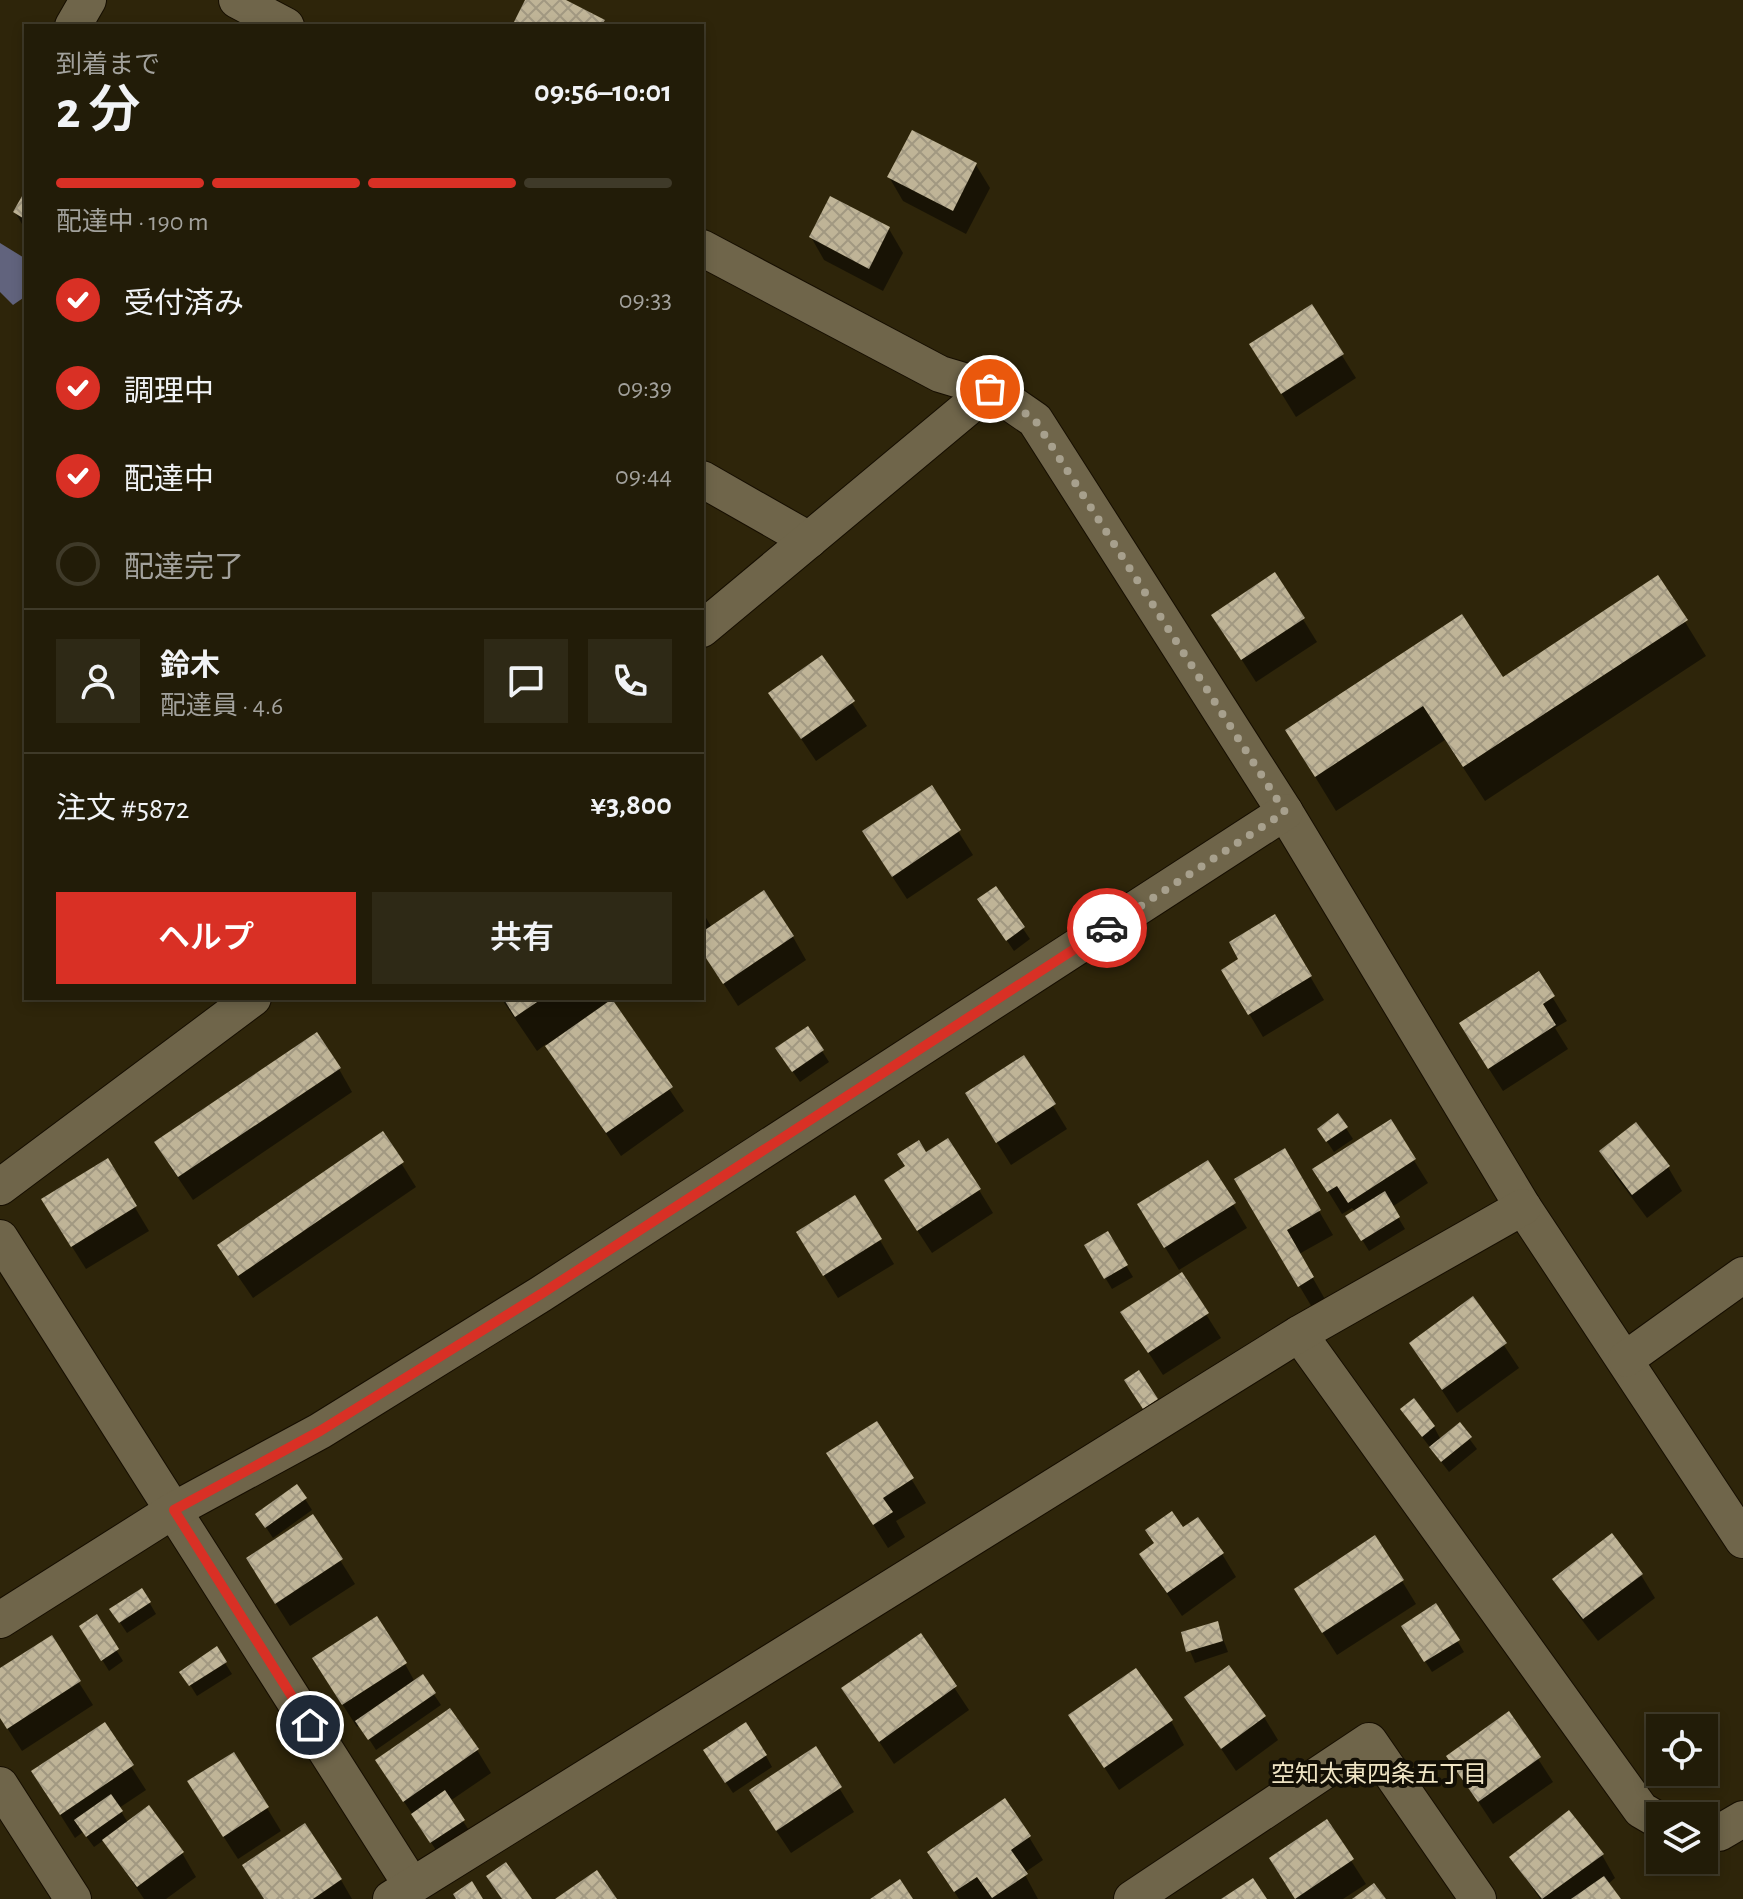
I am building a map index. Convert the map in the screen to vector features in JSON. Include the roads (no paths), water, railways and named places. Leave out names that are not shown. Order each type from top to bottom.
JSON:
[{"type":"street","points":[[74,24],[88,0]]},
{"type":"street","points":[[237,0],[282,24]]},
{"type":"street","points":[[704,249],[940,374],[990,389],[1035,420],[1285,812],[1523,1207],[1743,1540]]},
{"type":"street","points":[[704,627],[990,389]]},
{"type":"street","points":[[704,480],[809,540]]},
{"type":"street","points":[[0,1620],[174,1510],[320,1431],[528,1303],[1285,812]]},
{"type":"street","points":[[0,1187],[250,1000]]},
{"type":"street","points":[[0,1238],[174,1510],[402,1892],[1299,1334],[1523,1207]]},
{"type":"street","points":[[1626,1359],[1743,1275]]},
{"type":"street","points":[[1299,1334],[1646,1813]]},
{"type":"street","points":[[1132,1899],[1369,1741],[1478,1899]]},
{"type":"street","points":[[0,1785],[73,1899]]},
{"type":"street","points":[[1718,1833],[1743,1819]]},
{"type":"water","points":[[0,243],[24,258],[24,297],[13,305],[0,292]]},
{"type":"district","name":"空知太東四条五丁目","points":[[1379,1774]]}]
